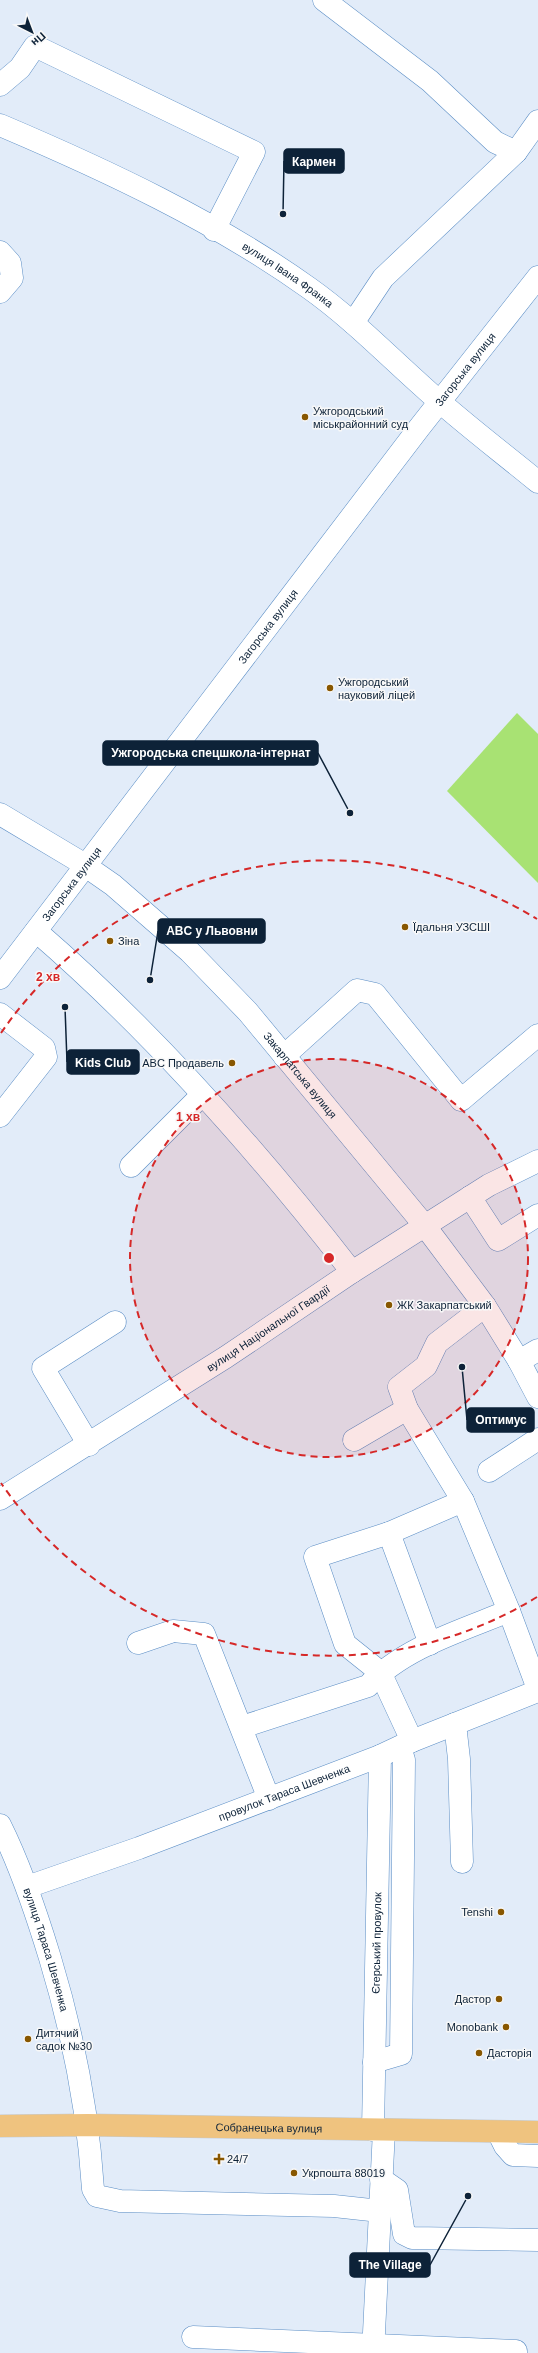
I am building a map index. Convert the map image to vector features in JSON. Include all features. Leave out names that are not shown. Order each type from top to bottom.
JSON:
[{"type":"main road","name":"Собранецька вулиця","points":[[0,2126],[538,2132]]},
{"type":"street","points":[[324,0],[430,80],[495,142],[516,152]]},
{"type":"street","points":[[0,85],[20,68],[35,46],[254,152],[214,230]]},
{"type":"street","points":[[353,322],[383,278],[516,152],[538,121]]},
{"type":"street","name":"вулиця Івана Франка","points":[[0,125],[147,194],[214,230],[310,288],[353,322],[440,402],[538,482]]},
{"type":"street","points":[[0,252],[10,262],[12,278],[0,292]]},
{"type":"street","name":"Загорська вулиця","points":[[0,978],[440,402],[538,277]]},
{"type":"street","name":"Закарпатська вулиця","points":[[0,814],[86,866],[113,885],[190,952],[248,1012],[425,1226],[485,1306],[519,1361],[538,1397]]},
{"type":"street","points":[[36,931],[160,1048],[272,1175],[352,1272]]},
{"type":"street","points":[[284,1056],[357,990],[375,994],[461,1100],[538,1034]]},
{"type":"street","points":[[0,1014],[44,1048],[46,1057],[0,1116]]},
{"type":"street","points":[[131,1166],[202,1095]]},
{"type":"street","name":"вулиця Національної Гвардії","points":[[0,1499],[89,1445],[226,1357],[352,1272],[489,1185],[538,1161]]},
{"type":"street","points":[[470,1197],[498,1240],[538,1215]]},
{"type":"street","points":[[485,1306],[437,1343],[426,1366],[399,1388],[407,1408],[463,1501],[509,1611],[538,1690]]},
{"type":"street","points":[[89,1445],[43,1368],[115,1322]]},
{"type":"street","points":[[519,1361],[538,1350]]},
{"type":"street","points":[[354,1440],[407,1408]]},
{"type":"street","points":[[489,1470],[538,1439]]},
{"type":"street","points":[[374,2062],[401,2054],[404,1760],[406,1744],[380,1672],[345,1644],[315,1557],[389,1533],[463,1501]]},
{"type":"street","points":[[389,1533],[430,1644]]},
{"type":"street","points":[[242,1727],[368,1686],[380,1672],[430,1644],[509,1611]]},
{"type":"street","points":[[138,1643],[174,1631],[204,1634],[242,1727],[269,1799]]},
{"type":"street","name":"провулок Тараса Шевченка","points":[[27,1887],[139,1848],[269,1799],[380,1756],[538,1690]]},
{"type":"street","points":[[455,1724],[459,1759],[462,1862]]},
{"type":"street","name":"Єгерський провулок","points":[[373,2349],[381,2179],[374,2062],[380,1756]]},
{"type":"street","name":"вулиця Тараса Шевченка","points":[[0,1825],[27,1887],[73,2041],[88,2126],[94,2189],[98,2196],[120,2201],[334,2206],[380,2211]]},
{"type":"street","points":[[498,2132],[505,2146],[513,2155],[538,2156]]},
{"type":"street","points":[[381,2179],[397,2190],[404,2234],[412,2238],[538,2240]]},
{"type":"street","points":[[193,2337],[373,2349],[516,2353]]},
{"type":"green space","points":[[517,713],[538,734],[538,883],[447,791]]},
{"type":"place","name":"Кармен","points":[[283,214]]},
{"type":"place","name":"Ужгородський міськрайонний суд","points":[[305,417]]},
{"type":"place","name":"Ужгородський науковий ліцей","points":[[330,688]]},
{"type":"place","name":"Ужгородська спецшкола-інтернат","points":[[350,813]]},
{"type":"place","name":"Їдальня УЗСШІ","points":[[405,927]]},
{"type":"place","name":"Зіна","points":[[110,941]]},
{"type":"place","name":"ABC у Львовни","points":[[150,980]]},
{"type":"place","name":"Kids Club","points":[[65,1007]]},
{"type":"place","name":"ABC Продавель","points":[[232,1063]]},
{"type":"place","name":"ЖК Закарпатський","points":[[389,1305]]},
{"type":"place","name":"Оптимус","points":[[462,1367]]},
{"type":"place","name":"Tenshi","points":[[501,1912]]},
{"type":"place","name":"Дастор","points":[[499,1999]]},
{"type":"place","name":"Monobank","points":[[506,2027]]},
{"type":"place","name":"Дитячий садок №30","points":[[28,2039]]},
{"type":"place","name":"Дасторія","points":[[479,2053]]},
{"type":"place","name":"24/7","points":[[219,2159]]},
{"type":"place","name":"Укрпошта 88019","points":[[294,2173]]},
{"type":"place","name":"The Village","points":[[468,2196]]}]
